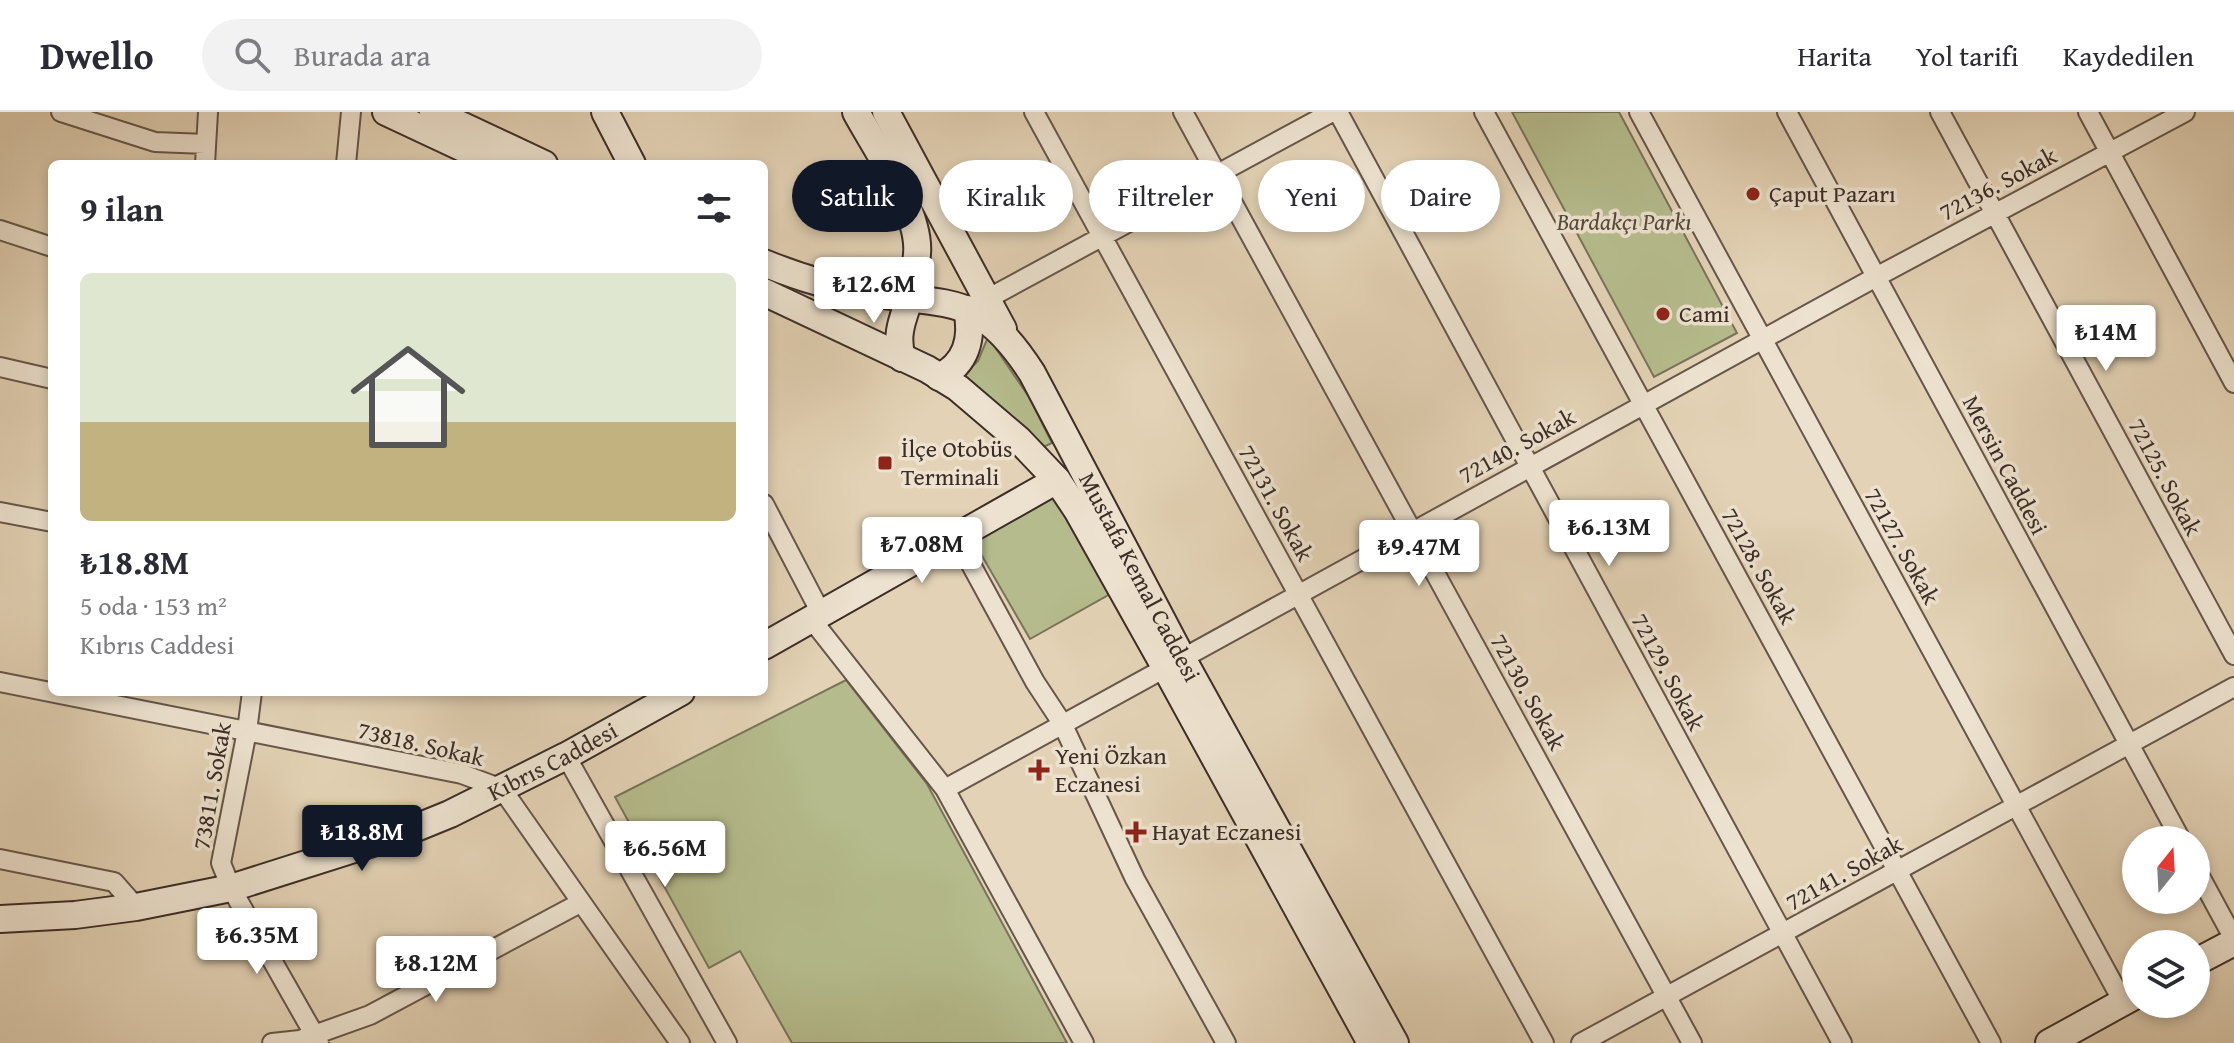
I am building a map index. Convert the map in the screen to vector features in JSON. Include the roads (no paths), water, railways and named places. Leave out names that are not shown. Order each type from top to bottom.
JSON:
[{"type":"main road","points":[[386,112],[488,160]]},
{"type":"main road","points":[[433,112],[535,160]]},
{"type":"main road","points":[[605,112],[618,125],[631,160]]},
{"type":"main road","points":[[856,112],[913,220],[918,253],[910,297],[899,328],[902,358]]},
{"type":"main road","points":[[886,112],[977,304],[965,352],[949,373],[939,377]]},
{"type":"main road","name":"Mustafa Kemal Caddesi","points":[[768,264],[829,285],[875,294],[977,304],[1008,339],[1032,373],[1174,662],[1371,1043]]},
{"type":"main road","name":"Mustafa Kemal Caddesi","points":[[768,294],[958,388],[998,421],[1057,480],[1174,662],[1395,1043]]},
{"type":"main road","points":[[768,644],[1057,480]]},
{"type":"main road","name":"Kıbrıs Caddesi","points":[[0,919],[75,915],[136,907],[231,888],[401,834],[502,789],[674,696]]},
{"type":"main road","points":[[2210,954],[2234,940]]},
{"type":"main road","points":[[2049,1043],[2122,1003]]},
{"type":"street","points":[[61,112],[155,142],[206,144]]},
{"type":"street","points":[[205,160],[208,112]]},
{"type":"street","points":[[346,160],[351,112]]},
{"type":"street","name":"72131. Sokak","points":[[1034,112],[1544,1043]]},
{"type":"street","name":"72130. Sokak","points":[[1183,112],[1209,160]]},
{"type":"street","points":[[1242,161],[1335,112]]},
{"type":"street","name":"72129. Sokak","points":[[1335,112],[1842,1043]]},
{"type":"street","name":"72128. Sokak","points":[[1484,112],[1991,1043]]},
{"type":"street","name":"72127. Sokak","points":[[1639,112],[2017,807],[2122,985]]},
{"type":"street","name":"Mersin Caddesi","points":[[1787,112],[2173,826]]},
{"type":"street","name":"72125. Sokak","points":[[1940,112],[2234,655]]},
{"type":"street","points":[[2088,112],[2234,383]]},
{"type":"street","name":"72136. Sokak","points":[[1876,277],[2185,112]]},
{"type":"street","name":"72130. Sokak","points":[[1242,220],[1692,1043]]},
{"type":"street","points":[[0,230],[48,246]]},
{"type":"street","points":[[977,304],[1110,232]]},
{"type":"street","name":"72140. Sokak","points":[[945,789],[1876,277]]},
{"type":"street","points":[[0,367],[48,378]]},
{"type":"street","points":[[0,512],[48,521]]},
{"type":"street","points":[[768,514],[817,618],[945,789],[1084,1043]]},
{"type":"street","points":[[956,537],[1035,682],[1062,723],[1135,879],[1226,1043]]},
{"type":"street","name":"73818. Sokak","points":[[0,682],[48,692]]},
{"type":"street","name":"72141. Sokak","points":[[1581,1043],[2234,687]]},
{"type":"street","name":"73818. Sokak","points":[[71,696],[462,774],[502,789]]},
{"type":"street","name":"73811. Sokak","points":[[251,696],[221,863],[231,888],[316,1039]]},
{"type":"street","points":[[566,756],[727,1043]]},
{"type":"street","points":[[502,789],[680,1043]]},
{"type":"street","points":[[0,859],[114,882],[136,907]]},
{"type":"street","points":[[2210,895],[2234,940]]},
{"type":"street","points":[[272,1043],[316,1039],[370,1015],[580,903]]},
{"type":"place","name":"Çaput Pazarı","points":[[1753,194]]},
{"type":"place","name":"Cami","points":[[1663,314]]},
{"type":"place","name":"İlçe Otobüs Terminali","points":[[885,463]]},
{"type":"place","name":"Yeni Özkan Eczanesi","points":[[1039,770]]},
{"type":"place","name":"Hayat Eczanesi","points":[[1136,832]]},
{"type":"park label","name":"Bardakçı Parkı","points":[[1624,222]]}]
